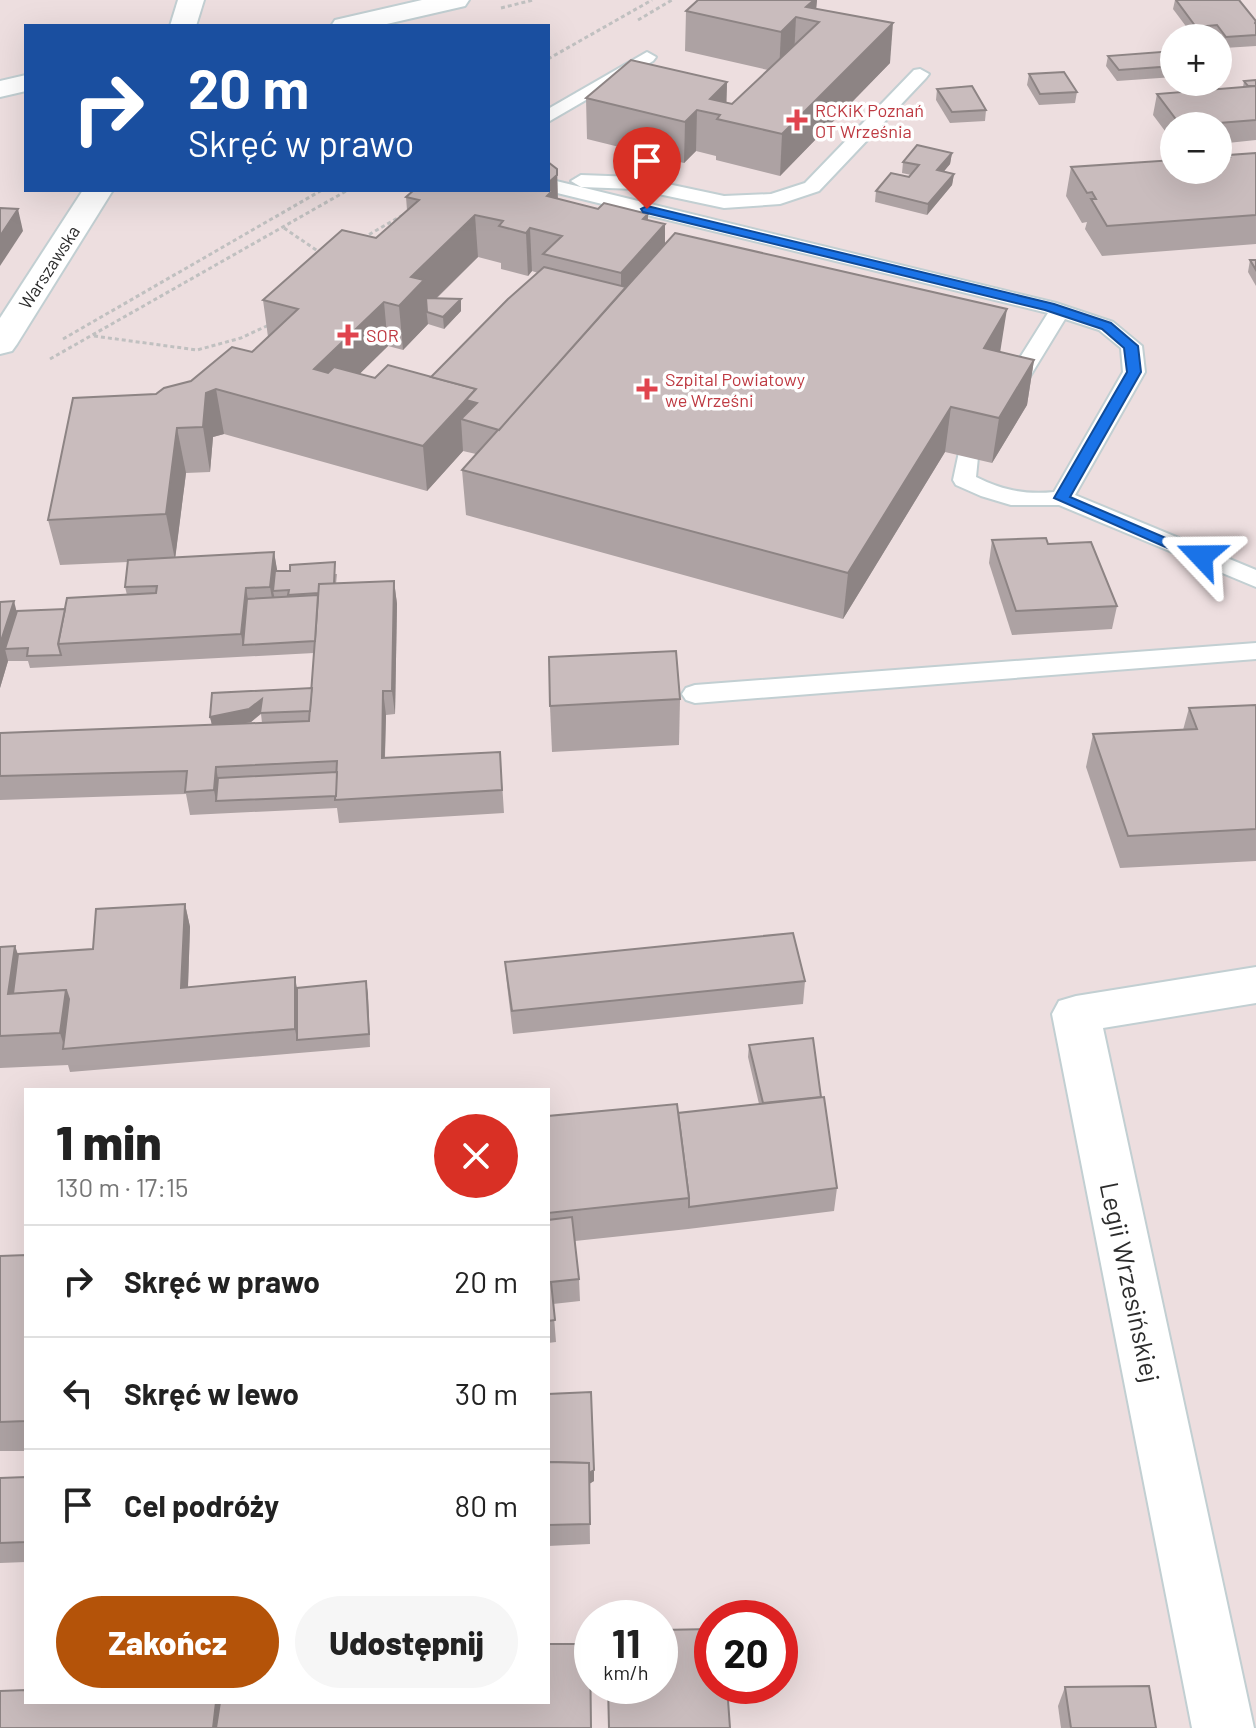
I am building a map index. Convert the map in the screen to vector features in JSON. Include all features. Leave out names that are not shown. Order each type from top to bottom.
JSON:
[{"type":"street","points":[[184,24],[191,0]]},
{"type":"street","points":[[353,24],[456,0]]},
{"type":"street","points":[[0,89],[24,83]]},
{"type":"street","name":"Warszawska","points":[[0,344],[97,192]]},
{"type":"street","name":"Legii Wrzesińskiej","points":[[1223,1728],[1076,1014],[1256,985]]},
{"type":"lane","points":[[550,116],[647,57]]},
{"type":"lane","points":[[550,179],[635,183],[724,202],[773,200],[812,187],[920,74]]},
{"type":"lane","points":[[550,186],[776,248],[911,273],[1060,310],[1106,326],[1131,346],[1134,372],[1062,498]]},
{"type":"lane","points":[[881,291],[911,273]]},
{"type":"lane","points":[[1005,399],[1060,310]]},
{"type":"lane","points":[[967,457],[964,480],[995,496],[1027,502],[1062,498],[1256,579]]},
{"type":"lane","points":[[695,694],[1256,651]]},
{"type":"path","points":[[550,58],[652,0]]},
{"type":"path","points":[[60,341],[319,192]]},
{"type":"path","points":[[38,366],[345,192]]},
{"type":"path","points":[[354,243],[407,213]]},
{"type":"path","points":[[284,228],[328,259]]},
{"type":"path","points":[[93,336],[197,350],[241,338],[278,321]]},
{"type":"building","points":[[698,0],[814,0],[806,7],[893,23],[782,134],[717,119],[720,115],[697,110],[685,122],[586,98],[631,60],[727,82],[710,99],[732,104],[819,22],[796,17],[781,32],[686,11]]},
{"type":"building","points":[[1176,0],[1239,0],[1256,21],[1256,35],[1232,37],[1232,24],[1194,24]]},
{"type":"building","points":[[1160,52],[1160,67],[1119,70],[1108,56]]},
{"type":"building","points":[[1064,72],[1077,92],[1040,94],[1029,74]]},
{"type":"building","points":[[1256,80],[1256,86],[1248,86],[1244,81]]},
{"type":"building","points":[[972,86],[986,110],[952,112],[937,89]]},
{"type":"building","points":[[1256,86],[1256,120],[1232,122],[1232,112],[1170,112],[1157,94],[1232,96],[1232,88]]},
{"type":"building","points":[[917,145],[952,153],[937,170],[954,174],[928,204],[876,191],[891,173],[909,177],[919,165],[903,162]]},
{"type":"building","points":[[1256,153],[1256,215],[1107,226],[1091,199],[1096,199],[1092,192],[1087,193],[1071,167],[1160,161],[1160,184],[1232,184],[1232,155]]},
{"type":"building","points":[[550,164],[557,169],[557,175],[550,181]]},
{"type":"building","points":[[550,190],[552,191],[547,196],[598,209],[604,203],[648,214],[643,219],[665,224],[621,273],[543,254],[562,236],[530,228],[526,233],[499,226],[503,221],[475,215],[411,277],[424,280],[399,306],[384,302],[314,369],[328,373],[334,367],[375,378],[388,365],[476,389],[423,446],[216,389],[206,393],[203,427],[177,428],[166,514],[48,520],[73,398],[156,394],[164,388],[191,381],[232,347],[252,352],[298,309],[263,300],[342,230],[376,238],[419,200],[406,197],[412,192]]},
{"type":"building","points":[[0,208],[18,209],[0,236]]},
{"type":"building","points":[[675,233],[1007,309],[984,348],[1034,360],[999,418],[951,407],[848,573],[462,470]]},
{"type":"building","points":[[544,267],[626,287],[499,430],[461,419],[477,403],[466,400],[476,389],[431,377]]},
{"type":"building","points":[[426,298],[461,299],[443,317],[427,312]]},
{"type":"building","points":[[1046,538],[1048,544],[1091,542],[1117,606],[1016,611],[992,540]]},
{"type":"building","points":[[274,552],[270,587],[246,588],[241,634],[58,644],[67,598],[156,593],[157,586],[125,587],[128,560]]},
{"type":"building","points":[[335,562],[334,584],[319,584],[319,593],[288,595],[289,590],[273,591],[275,571],[290,571],[290,565]]},
{"type":"building","points":[[394,581],[392,691],[383,691],[382,758],[500,752],[502,790],[335,800],[337,761],[216,767],[214,790],[185,792],[187,771],[0,776],[0,733],[309,721],[319,584]]},
{"type":"building","points":[[318,595],[315,641],[243,645],[247,599]]},
{"type":"building","points":[[14,601],[0,644],[0,602]]},
{"type":"building","points":[[65,609],[58,644],[61,655],[27,656],[28,648],[5,649],[17,611]]},
{"type":"building","points":[[676,651],[680,699],[550,706],[549,657]]},
{"type":"building","points":[[312,688],[310,711],[260,713],[262,699],[249,709],[210,717],[212,693]]},
{"type":"building","points":[[1256,705],[1256,829],[1128,836],[1093,734],[1197,729],[1189,708]]},
{"type":"building","points":[[337,772],[336,796],[216,801],[218,778]]},
{"type":"building","points":[[185,904],[181,988],[295,977],[295,1029],[63,1049],[69,999],[66,990],[13,994],[18,954],[93,949],[96,909]]},
{"type":"building","points":[[793,933],[805,981],[512,1011],[505,962]]},
{"type":"building","points":[[15,946],[8,994],[66,990],[60,1033],[0,1036],[0,947]]},
{"type":"building","points":[[366,981],[369,1034],[297,1040],[297,988]]},
{"type":"building","points":[[813,1038],[821,1097],[763,1103],[749,1045]]},
{"type":"building","points":[[824,1097],[837,1188],[689,1207],[678,1113]]},
{"type":"building","points":[[677,1104],[689,1198],[550,1213],[550,1116]]},
{"type":"building","points":[[572,1217],[579,1279],[551,1282],[555,1320],[550,1321],[550,1220]]},
{"type":"building","points":[[24,1255],[24,1421],[0,1422],[0,1256]]},
{"type":"building","points":[[591,1392],[594,1470],[589,1473],[589,1463],[550,1462],[550,1394]]},
{"type":"building","points":[[550,1462],[589,1463],[590,1524],[550,1525]]},
{"type":"building","points":[[24,1477],[24,1542],[0,1543],[0,1478]]},
{"type":"building","points":[[694,1629],[694,1704],[728,1704],[730,1728],[609,1728],[608,1704],[678,1704],[678,1630]]},
{"type":"building","points":[[550,1644],[574,1644],[574,1704],[591,1704],[591,1728],[216,1728],[220,1704],[550,1704]]},
{"type":"building","points":[[1149,1686],[1156,1728],[1071,1728],[1065,1687]]},
{"type":"building","points":[[24,1690],[24,1704],[216,1704],[213,1728],[0,1728],[0,1691]]},
{"type":"place","name":"RCKiK Poznań OT Września","points":[[797,120]]},
{"type":"place","name":"SOR","points":[[348,335]]},
{"type":"place","name":"Szpital Powiatowy we Wrześni","points":[[647,389]]},
{"type":"route","points":[[647,209],[1049,307],[1106,326],[1131,346],[1134,372],[1062,498],[1201,556]]}]
